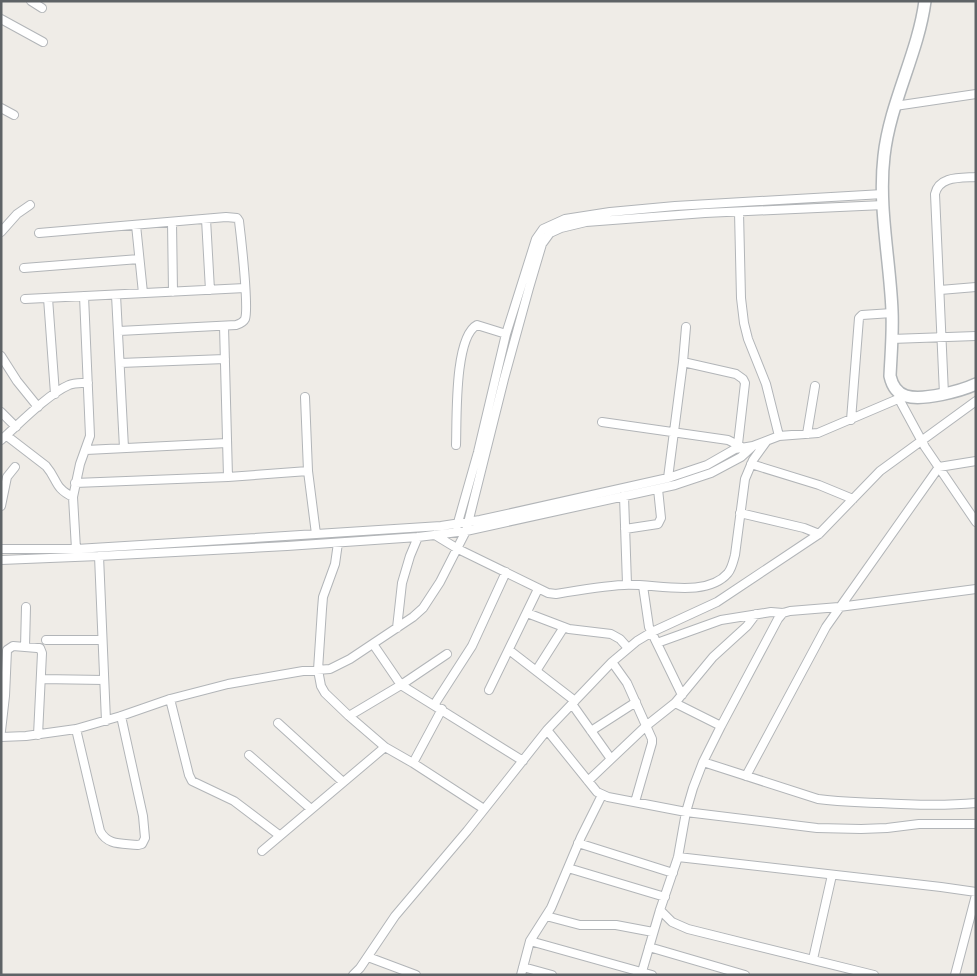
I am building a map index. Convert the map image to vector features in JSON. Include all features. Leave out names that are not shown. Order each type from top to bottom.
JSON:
[{"type":"street","points":[[31,1],[42,8]]},
{"type":"street","points":[[925,1],[916,41],[895,106],[884,157],[883,200],[892,313],[890,376],[892,384],[902,397],[921,440],[976,522]]},
{"type":"street","points":[[1,19],[43,42]]},
{"type":"street","points":[[895,106],[976,94]]},
{"type":"street","points":[[1,108],[14,115]]},
{"type":"street","points":[[944,394],[936,187],[949,179],[976,177]]},
{"type":"street","points":[[1,737],[38,735],[76,729],[170,699],[228,684],[338,666],[397,628],[423,608],[458,549],[466,531],[506,370],[529,288],[545,238],[550,233],[560,228],[586,222],[883,200]]},
{"type":"street","points":[[456,533],[478,452],[506,334],[536,239],[544,229],[565,219],[610,212],[675,206],[883,200]]},
{"type":"street","points":[[1,232],[17,214],[30,205]]},
{"type":"street","points":[[739,212],[741,298],[744,323],[751,348],[766,384],[779,436]]},
{"type":"street","points":[[40,233],[234,217],[239,221],[246,317],[242,322],[236,325],[224,326],[118,331]]},
{"type":"street","points":[[206,219],[210,290]]},
{"type":"street","points":[[172,222],[173,292]]},
{"type":"street","points":[[136,225],[142,293]]},
{"type":"street","points":[[24,268],[139,259]]},
{"type":"street","points":[[940,290],[976,287]]},
{"type":"street","points":[[25,300],[245,288]]},
{"type":"street","points":[[116,295],[124,448]]},
{"type":"street","points":[[76,549],[73,497],[80,464],[90,436],[84,296]]},
{"type":"street","points":[[48,298],[55,394]]},
{"type":"street","points":[[851,420],[859,318],[862,315],[892,313]]},
{"type":"street","points":[[456,445],[460,364],[463,346],[469,332],[477,325],[506,334]]},
{"type":"street","points":[[224,326],[228,477]]},
{"type":"street","points":[[668,478],[686,328]]},
{"type":"street","points":[[891,339],[976,336]]},
{"type":"street","points":[[1,356],[17,381],[38,407]]},
{"type":"street","points":[[120,363],[225,359]]},
{"type":"street","points":[[683,362],[736,374],[743,379],[745,383],[741,446]]},
{"type":"street","points":[[73,497],[59,489],[46,466],[4,438],[55,394],[75,383],[88,383]]},
{"type":"street","points":[[602,422],[728,440],[741,446],[753,446],[779,436],[818,433],[902,397],[944,394],[976,384]]},
{"type":"street","points":[[807,434],[815,386]]},
{"type":"street","points":[[305,397],[308,471],[316,534]]},
{"type":"street","points":[[353,975],[368,957],[395,916],[547,730],[612,662],[636,641],[717,602],[819,534],[880,471],[976,401]]},
{"type":"street","points":[[1,412],[16,427]]},
{"type":"street","points":[[435,535],[458,549],[548,593],[556,594],[627,584],[684,588],[713,583],[723,578],[732,567],[745,479],[751,464],[766,442]]},
{"type":"street","points":[[86,450],[227,443]]},
{"type":"street","points":[[1,549],[76,549],[457,524],[668,478],[707,465],[741,446]]},
{"type":"street","points":[[1,560],[338,543],[456,533],[675,485],[711,473],[741,457],[753,446]]},
{"type":"street","points":[[746,776],[826,627],[939,468],[976,461]]},
{"type":"street","points":[[751,464],[819,485],[853,499]]},
{"type":"street","points":[[1,506],[4,476],[15,467]]},
{"type":"street","points":[[75,484],[228,477],[308,471]]},
{"type":"street","points":[[625,529],[658,524],[661,518],[658,489]]},
{"type":"street","points":[[624,496],[627,584]]},
{"type":"street","points":[[740,513],[804,528],[819,534]]},
{"type":"street","points":[[397,628],[402,583],[418,537]]},
{"type":"street","points":[[338,543],[322,609],[318,670],[321,686],[325,693],[349,716],[385,747],[484,809]]},
{"type":"street","points":[[99,556],[106,721]]},
{"type":"street","points":[[413,763],[438,707],[472,646],[506,572]]},
{"type":"street","points":[[642,586],[647,620],[682,695]]},
{"type":"street","points":[[489,690],[538,589]]},
{"type":"street","points":[[642,973],[653,932],[678,857],[686,812],[703,762],[778,619],[783,613],[790,610],[839,607],[976,589]]},
{"type":"street","points":[[25,647],[26,607]]},
{"type":"street","points":[[657,643],[721,620],[772,612],[783,613]]},
{"type":"street","points":[[527,613],[564,627],[612,634],[620,639],[628,648]]},
{"type":"street","points":[[588,781],[646,726],[675,703],[713,657],[747,626],[756,614]]},
{"type":"street","points":[[536,671],[564,627]]},
{"type":"street","points":[[46,640],[102,640]]},
{"type":"street","points":[[373,644],[401,685],[523,761]]},
{"type":"street","points":[[1,731],[7,650],[12,646],[40,648],[41,679],[38,735]]},
{"type":"street","points":[[509,650],[573,703],[611,759]]},
{"type":"street","points":[[349,716],[401,685],[447,654]]},
{"type":"street","points":[[612,662],[627,683],[651,735],[652,743],[635,802]]},
{"type":"street","points":[[41,679],[104,680]]},
{"type":"street","points":[[170,699],[192,781],[234,801],[279,835]]},
{"type":"street","points":[[591,731],[636,702]]},
{"type":"street","points":[[675,703],[721,726]]},
{"type":"street","points":[[76,729],[100,831],[104,838],[109,842],[142,844],[145,838],[143,816],[121,716]]},
{"type":"street","points":[[278,723],[343,782]]},
{"type":"street","points":[[547,730],[588,781],[602,795],[686,812],[816,828],[861,829],[919,824],[976,824]]},
{"type":"street","points":[[262,851],[385,747]]},
{"type":"street","points":[[249,756],[311,809]]},
{"type":"street","points":[[703,762],[818,799],[945,805],[976,803]]},
{"type":"street","points":[[552,975],[522,971],[530,941],[551,908],[578,843],[602,795]]},
{"type":"street","points":[[578,843],[673,873]]},
{"type":"street","points":[[678,857],[941,887],[976,894],[955,975]]},
{"type":"street","points":[[568,868],[665,897]]},
{"type":"street","points":[[813,959],[832,875]]},
{"type":"street","points":[[660,910],[672,922],[688,929],[813,959],[863,974],[874,975]]},
{"type":"street","points":[[546,916],[580,925],[616,925],[653,932]]},
{"type":"street","points":[[530,941],[652,975]]},
{"type":"street","points":[[649,946],[745,975]]},
{"type":"street","points":[[368,957],[416,975]]},
{"type":"street","points":[[360,968],[367,975]]}]
